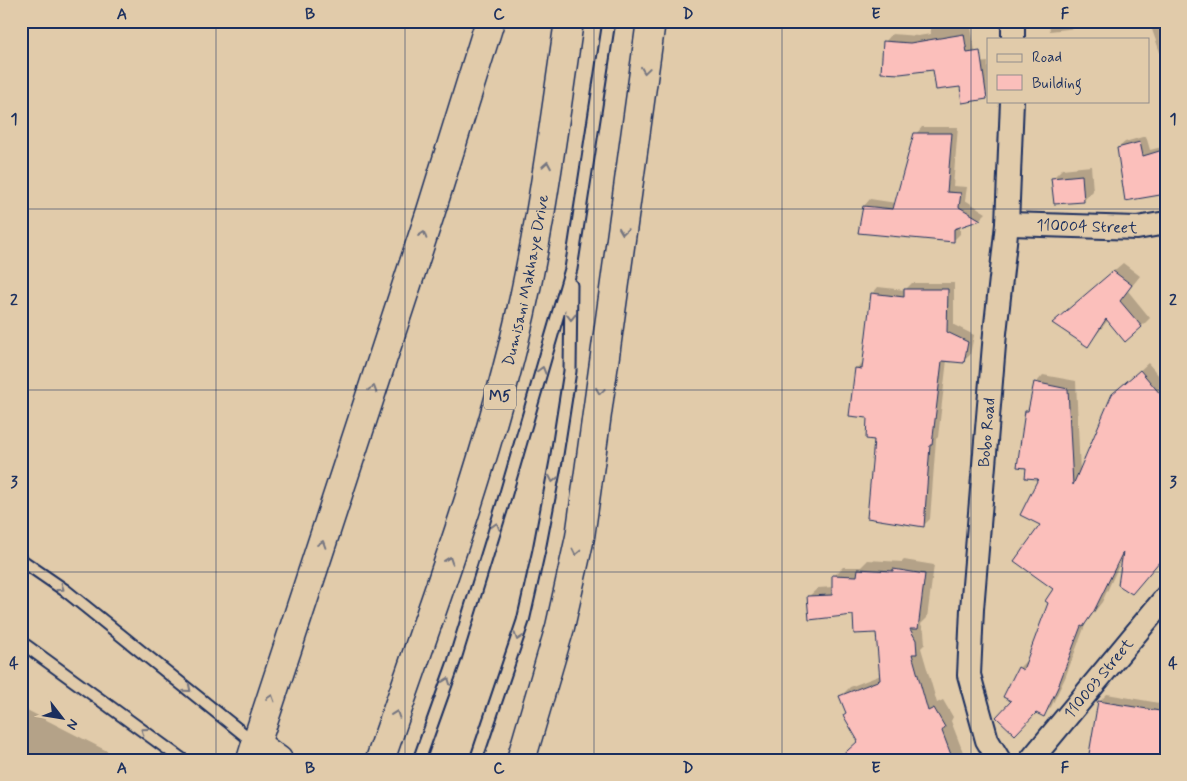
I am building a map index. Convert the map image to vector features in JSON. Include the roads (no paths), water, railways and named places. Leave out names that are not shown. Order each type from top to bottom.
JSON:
[{"type":"main road","points":[[278,760],[254,752],[431,212],[490,21]]},
{"type":"main road","name":"Dumisani Makhaye Drive","points":[[380,760],[470,500],[507,372],[528,277],[569,21]]},
{"type":"main road","points":[[521,760],[560,627],[580,537],[651,21]]},
{"type":"street","points":[[1013,21],[1013,38]]},
{"type":"street","name":"Bobo Road","points":[[999,760],[987,740],[969,675],[972,609],[983,471],[1007,224],[1012,102]]},
{"type":"street","name":"110004 Street","points":[[1007,224],[1137,228],[1166,224]]},
{"type":"street","name":"110003 Street","points":[[1031,760],[1166,597]]},
{"type":"lane","points":[[419,760],[454,662],[502,507],[571,269],[608,21]]},
{"type":"lane","points":[[476,760],[523,621],[556,461],[570,370],[571,269]]},
{"type":"lane","points":[[21,560],[66,591],[254,752]]},
{"type":"lane","points":[[21,642],[183,760]]}]
